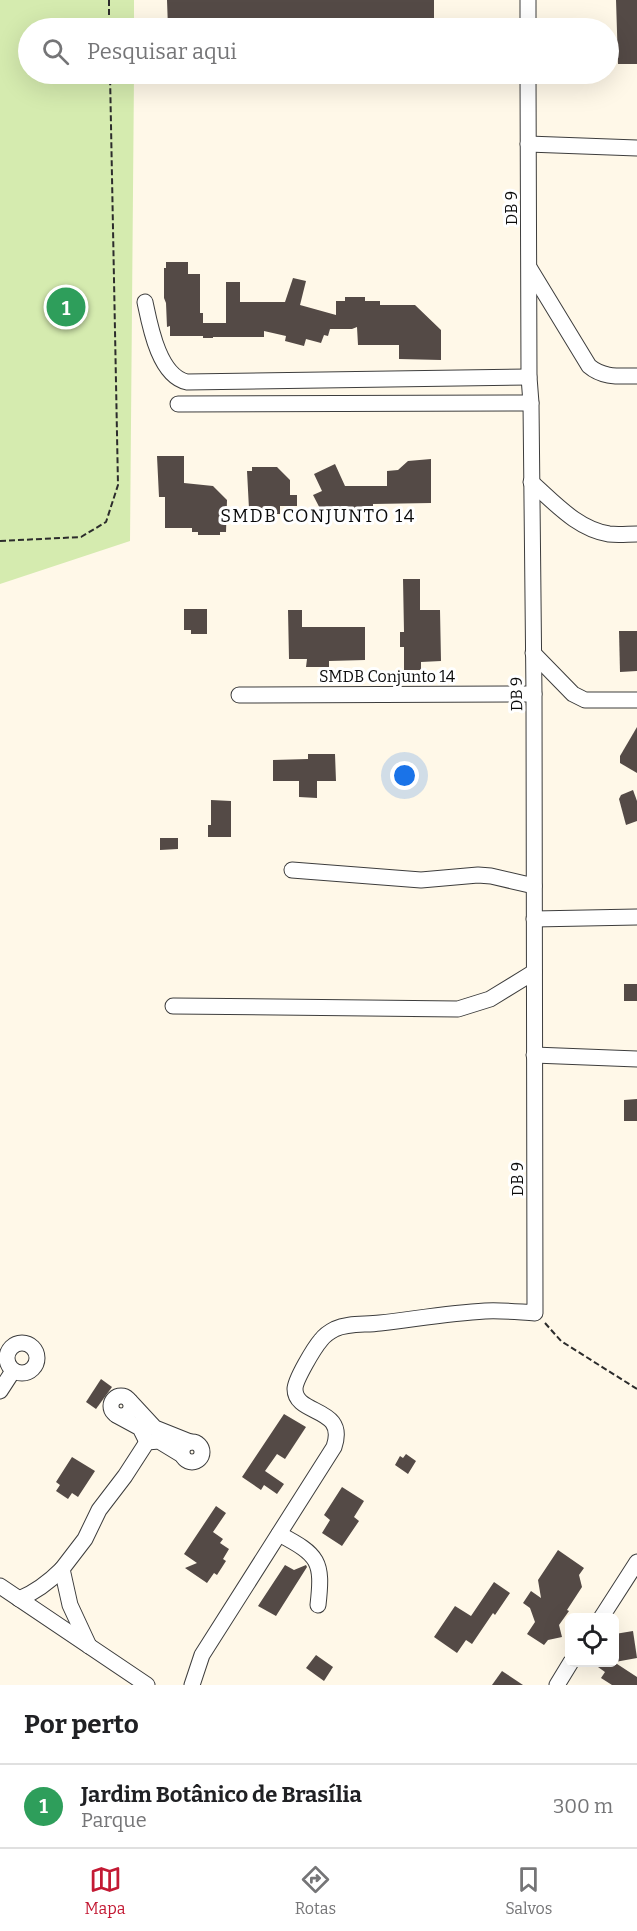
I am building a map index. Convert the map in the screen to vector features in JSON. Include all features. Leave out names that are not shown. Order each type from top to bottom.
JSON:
[{"type":"street","points":[[528,0],[528,18]]},
{"type":"street","name":"DB 9","points":[[528,84],[529,377],[534,694],[535,1313]]},
{"type":"street","points":[[528,144],[637,148]]},
{"type":"street","points":[[529,268],[589,366],[597,373],[637,376]]},
{"type":"street","points":[[145,302],[152,333],[166,365],[179,380],[187,382],[529,377]]},
{"type":"street","points":[[178,404],[531,403]]},
{"type":"street","points":[[531,482],[569,516],[591,529],[610,534],[637,534]]},
{"type":"street","points":[[533,653],[573,694],[585,700],[637,700]]},
{"type":"street","name":"SMDB Conjunto 14","points":[[239,695],[534,694]]},
{"type":"street","points":[[292,870],[421,880],[491,876],[534,886]]},
{"type":"street","points":[[534,919],[637,917]]},
{"type":"street","points":[[173,1006],[458,1009],[489,999],[534,972]]},
{"type":"street","points":[[534,1055],[637,1059]]},
{"type":"street","points":[[192,1685],[202,1655],[328,1458],[337,1440],[335,1424],[305,1404],[295,1389],[324,1336],[342,1326],[424,1317],[483,1311],[535,1313]]},
{"type":"street","points":[[0,1391],[13,1371]]},
{"type":"street","points":[[130,1401],[155,1428],[186,1448],[159,1441],[147,1442],[140,1428],[116,1415],[128,1414],[131,1408],[130,1401]]},
{"type":"street","points":[[19,1599],[33,1593],[62,1569],[85,1539],[109,1494],[125,1476],[147,1442]]},
{"type":"street","points":[[279,1534],[301,1545],[318,1564],[321,1580],[318,1605]]},
{"type":"street","points":[[604,1613],[637,1562]]},
{"type":"street","points":[[62,1569],[70,1605],[88,1646]]},
{"type":"street","points":[[0,1587],[147,1685]]},
{"type":"street","points":[[557,1685],[568,1667]]},
{"type":"path","points":[[109,0],[109,18]]},
{"type":"path","points":[[0,541],[81,537],[106,522],[118,485],[110,84]]},
{"type":"path","points":[[535,1313],[561,1341],[637,1389]]},
{"type":"green space","points":[[0,0],[134,0],[134,18],[18,18],[18,84],[134,84],[130,541],[0,584]]},
{"type":"building","points":[[167,0],[434,0],[434,18],[168,18]]},
{"type":"building","points":[[616,0],[637,0],[637,64],[619,64],[619,18],[617,18]]},
{"type":"building","points":[[166,262],[188,262],[188,274],[200,274],[200,313],[203,313],[203,323],[226,323],[226,282],[240,282],[240,302],[285,302],[293,278],[306,281],[300,305],[336,315],[336,301],[345,301],[345,297],[365,297],[365,301],[380,301],[380,305],[415,305],[441,330],[441,360],[399,359],[399,345],[358,345],[357,327],[330,329],[328,336],[324,335],[321,343],[306,339],[304,346],[285,341],[286,336],[264,331],[264,337],[170,336],[164,298]]},
{"type":"building","points":[[157,456],[184,456],[184,483],[213,486],[227,500],[226,532],[220,532],[220,535],[198,535],[198,532],[192,532],[192,528],[165,528],[165,497],[159,497]]},
{"type":"building","points":[[431,459],[431,503],[373,504],[373,511],[339,512],[328,509],[328,524],[313,495],[322,491],[314,474],[335,464],[345,486],[387,486],[387,471],[398,470],[408,461]]},
{"type":"building","points":[[252,467],[277,467],[290,480],[290,495],[297,495],[297,506],[280,506],[280,514],[262,514],[262,508],[249,509],[247,471],[252,471]]},
{"type":"building","points":[[403,579],[420,579],[420,610],[440,610],[441,661],[421,662],[421,670],[404,670],[404,647],[400,647],[400,632],[404,632]]},
{"type":"building","points":[[184,609],[207,609],[207,634],[191,634],[191,630],[184,630]]},
{"type":"building","points":[[288,610],[302,610],[302,627],[365,627],[365,660],[329,661],[329,667],[306,667],[307,659],[289,659]]},
{"type":"building","points":[[619,631],[637,631],[637,671],[620,672]]},
{"type":"building","points":[[637,727],[637,773],[620,763],[620,756]]},
{"type":"building","points":[[308,754],[335,754],[336,781],[317,781],[317,798],[299,797],[299,781],[273,781],[273,760],[308,759]]},
{"type":"building","points":[[633,790],[637,801],[637,821],[626,825],[619,799],[621,795]]},
{"type":"building","points":[[211,800],[231,801],[231,837],[208,837],[208,825],[211,825]]},
{"type":"building","points":[[160,838],[178,838],[178,849],[160,850]]},
{"type":"building","points":[[624,984],[637,984],[637,1001],[624,1001]]},
{"type":"building","points":[[637,1099],[637,1121],[624,1121],[624,1100]]},
{"type":"building","points":[[101,1379],[112,1387],[96,1409],[86,1402]]},
{"type":"building","points":[[284,1414],[306,1427],[285,1459],[277,1454],[265,1471],[284,1484],[277,1494],[264,1485],[261,1490],[242,1477]]},
{"type":"building","points":[[406,1454],[416,1461],[408,1474],[395,1465],[400,1456],[403,1458]]},
{"type":"building","points":[[72,1457],[95,1471],[78,1497],[72,1493],[68,1499],[56,1491],[60,1485],[56,1482]]},
{"type":"building","points":[[342,1487],[364,1501],[354,1517],[359,1521],[342,1546],[322,1533],[330,1520],[324,1515]]},
{"type":"building","points":[[216,1506],[226,1513],[213,1532],[223,1539],[220,1543],[229,1549],[223,1559],[226,1561],[217,1575],[214,1573],[207,1583],[185,1568],[197,1563],[184,1554]]},
{"type":"building","points":[[558,1550],[584,1568],[579,1575],[582,1587],[559,1625],[562,1637],[548,1640],[544,1645],[527,1634],[535,1622],[530,1608],[523,1603],[531,1591],[541,1598],[538,1580]]},
{"type":"building","points":[[285,1565],[294,1570],[306,1565],[307,1567],[276,1616],[258,1606]]},
{"type":"building","points":[[494,1582],[510,1593],[472,1644],[466,1640],[457,1653],[434,1637],[455,1606],[471,1616]]},
{"type":"building","points":[[633,1631],[637,1658],[619,1661],[619,1633]]},
{"type":"building","points":[[316,1655],[333,1667],[324,1681],[306,1668]]},
{"type":"building","points":[[619,1665],[637,1677],[637,1685],[612,1685],[601,1678],[605,1672],[598,1667]]},
{"type":"building","points":[[502,1671],[523,1685],[492,1685]]},
{"type":"place","name":"Jardim Botânico de Brasília","points":[[66,307]]},
{"type":"district","name":"SMDB CONJUNTO 14","points":[[318,516]]}]
